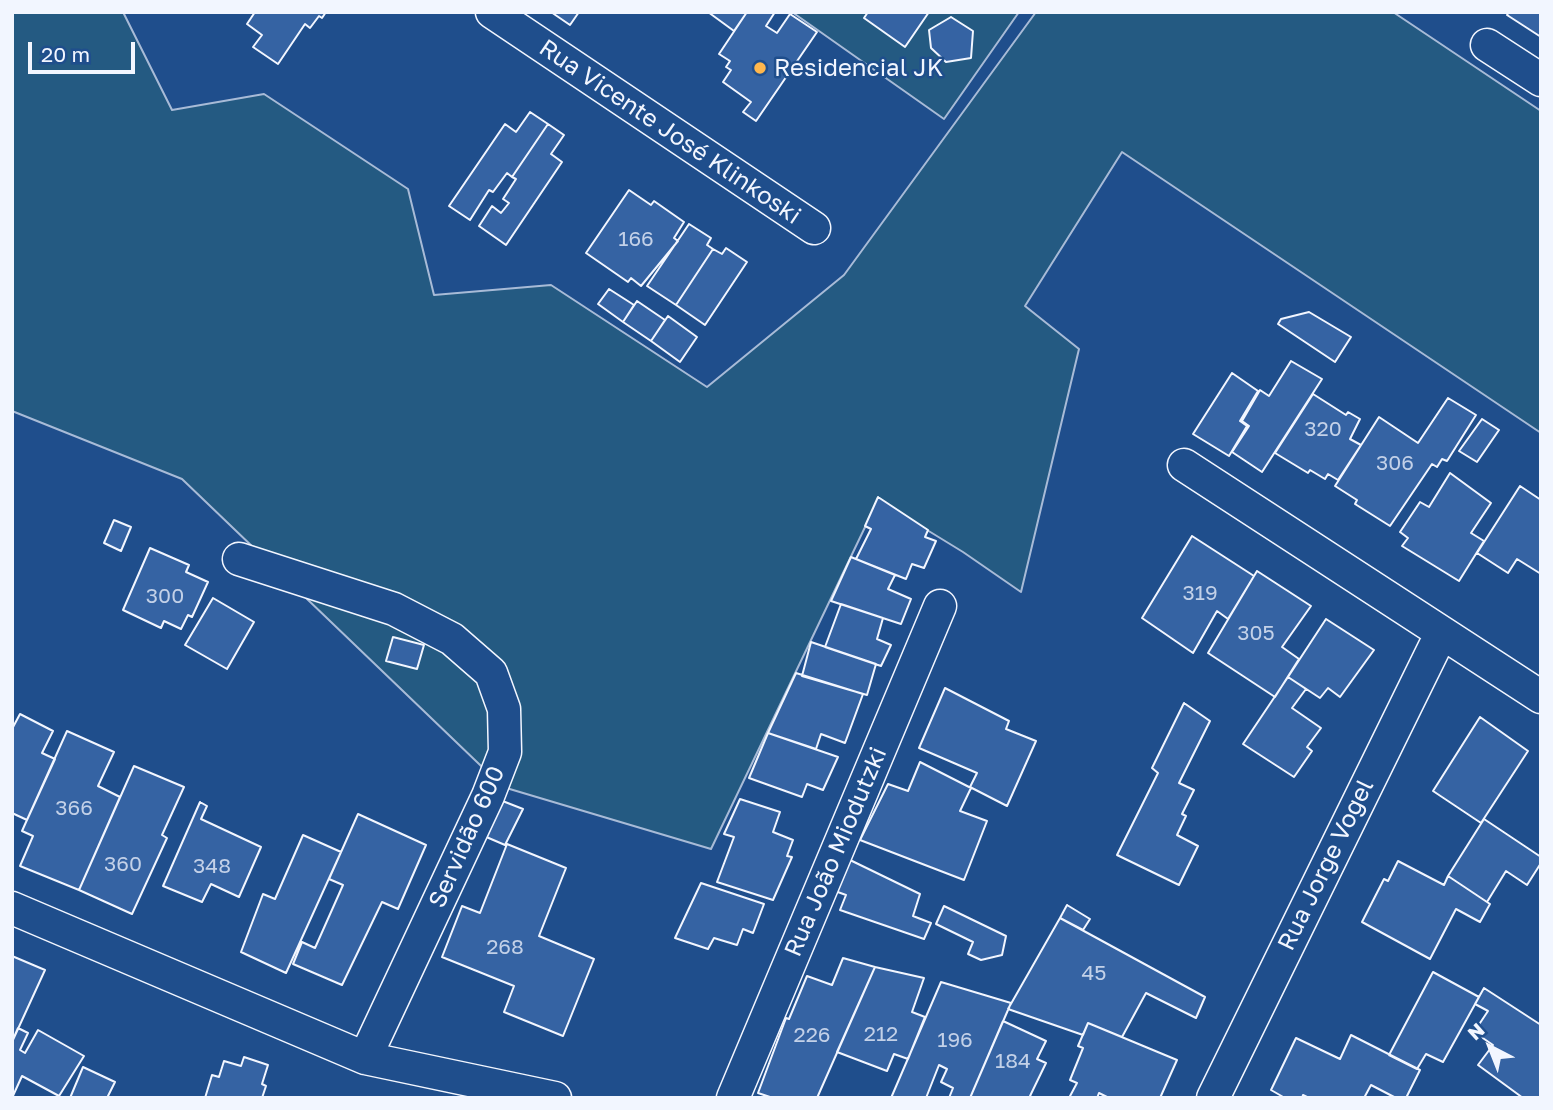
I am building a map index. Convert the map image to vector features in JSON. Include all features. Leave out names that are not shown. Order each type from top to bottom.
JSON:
[{"type":"street","name":"Rua Vicente José Klinkoski","points":[[492,12],[814,229]]},
{"type":"street","points":[[1487,45],[1541,80]]},
{"type":"street","points":[[1184,465],[1541,697]]},
{"type":"street","name":"Servidão 600","points":[[239,559],[394,610],[452,639],[491,673],[503,709],[505,752],[488,796],[365,1058]]},
{"type":"street","name":"Rua João Miodutzki","points":[[733,1098],[940,606]]},
{"type":"street","name":"Rua Jorge Vogel","points":[[1213,1098],[1441,634]]},
{"type":"street","points":[[12,908],[365,1058],[555,1098]]},
{"type":"shaded area","points":[[12,12],[123,12],[172,110],[264,94],[408,189],[434,295],[551,285],[707,387],[844,275],[1036,12],[1393,12],[1541,111],[1541,433],[1122,152],[1025,306],[1079,349],[1021,592],[963,552],[878,500],[711,849],[503,787],[182,479],[12,411]]},
{"type":"shaded area","points":[[792,12],[1019,12],[944,119]]},
{"type":"building","points":[[255,12],[326,12],[322,18],[319,16],[310,28],[305,24],[278,64],[253,47],[262,35],[247,24]]},
{"type":"building","points":[[551,12],[579,12],[570,25]]},
{"type":"building","points":[[708,12],[747,12],[734,31]]},
{"type":"building","name":"Residencial JK","points":[[747,12],[775,12],[766,26],[777,33],[790,14],[817,32],[756,121],[743,112],[751,102],[723,82],[731,70],[726,67],[730,61],[719,54]]},
{"type":"building","points":[[868,12],[929,12],[905,47],[864,18]]},
{"type":"building","points":[[1509,12],[1541,12],[1541,37],[1507,15]]},
{"type":"building","points":[[951,17],[973,31],[971,58],[946,62],[931,48],[929,30]]},
{"type":"building","points":[[530,112],[548,124],[512,177],[507,173],[493,192],[489,190],[470,220],[449,206],[505,124],[516,132]]},
{"type":"building","points":[[548,124],[564,135],[551,154],[562,162],[506,245],[479,226],[492,206],[501,213],[509,203],[503,199],[516,179],[512,177]]},
{"type":"building","points":[[629,190],[651,205],[654,201],[684,222],[674,238],[678,241],[641,286],[631,278],[628,282],[586,253]]},
{"type":"building","points":[[689,224],[711,238],[707,245],[713,249],[676,305],[647,286]]},
{"type":"building","points":[[726,248],[747,262],[705,325],[676,305],[713,249],[722,254]]},
{"type":"building","points":[[609,289],[634,305],[623,322],[598,304]]},
{"type":"building","points":[[637,301],[665,320],[651,341],[623,322]]},
{"type":"building","points":[[1309,312],[1351,337],[1335,362],[1278,324],[1281,319]]},
{"type":"building","points":[[668,316],[697,337],[680,362],[651,341]]},
{"type":"building","points":[[1291,361],[1322,379],[1262,472],[1232,452],[1249,426],[1242,421],[1260,390],[1269,396]]},
{"type":"building","points":[[1232,373],[1258,391],[1240,421],[1247,426],[1229,456],[1193,434]]},
{"type":"building","points":[[1313,394],[1346,415],[1348,412],[1360,419],[1350,439],[1361,445],[1338,480],[1328,474],[1325,479],[1310,470],[1308,473],[1275,453]]},
{"type":"building","points":[[1448,398],[1476,415],[1447,461],[1442,459],[1437,467],[1432,464],[1390,526],[1355,504],[1357,500],[1335,486],[1379,417],[1418,443]]},
{"type":"building","points":[[1482,419],[1499,430],[1477,462],[1459,451]]},
{"type":"building","points":[[1450,473],[1491,503],[1471,533],[1484,541],[1459,581],[1402,546],[1408,538],[1400,532],[1420,502],[1429,507]]},
{"type":"building","points":[[1520,486],[1541,500],[1541,574],[1517,559],[1508,573],[1477,553]]},
{"type":"building","points":[[878,497],[928,530],[925,537],[936,541],[924,568],[912,564],[906,579],[856,559],[871,529],[865,526]]},
{"type":"building","points":[[114,520],[131,527],[121,551],[104,543]]},
{"type":"building","points":[[1192,536],[1254,576],[1228,619],[1217,611],[1193,653],[1142,618]]},
{"type":"building","points":[[150,548],[189,565],[186,572],[208,582],[192,617],[188,615],[181,629],[164,621],[161,628],[123,610]]},
{"type":"building","points":[[851,557],[895,575],[888,589],[911,599],[901,624],[831,601]]},
{"type":"building","points":[[1257,571],[1311,606],[1282,647],[1299,659],[1275,697],[1208,653]]},
{"type":"building","points":[[213,598],[254,622],[227,669],[185,645]]},
{"type":"building","points":[[841,604],[883,618],[877,639],[891,645],[881,666],[825,647]]},
{"type":"building","points":[[1326,619],[1374,650],[1340,697],[1328,688],[1320,698],[1288,677]]},
{"type":"building","points":[[393,637],[424,645],[417,669],[386,661]]},
{"type":"building","points":[[811,642],[876,664],[867,695],[802,676]]},
{"type":"building","points":[[796,673],[863,694],[845,743],[821,734],[816,749],[768,733]]},
{"type":"building","points":[[1288,677],[1306,689],[1292,708],[1321,728],[1307,747],[1312,751],[1294,777],[1243,744]]},
{"type":"building","points":[[945,688],[1009,721],[1006,729],[1036,741],[1007,806],[970,787],[977,773],[919,748]]},
{"type":"building","points":[[1184,703],[1210,721],[1179,783],[1194,790],[1182,814],[1186,816],[1177,835],[1198,846],[1179,885],[1117,855],[1158,773],[1152,768]]},
{"type":"building","points":[[20,714],[53,731],[42,753],[55,759],[27,820],[12,813],[12,729]]},
{"type":"building","points":[[1480,717],[1528,751],[1481,823],[1433,791]]},
{"type":"building","points":[[67,731],[114,752],[98,786],[120,797],[79,890],[20,866],[33,836],[22,831]]},
{"type":"building","points":[[768,733],[838,757],[823,790],[807,784],[802,797],[749,778]]},
{"type":"building","points":[[920,762],[971,788],[960,811],[987,821],[964,880],[860,840],[888,784],[908,791]]},
{"type":"building","points":[[134,766],[184,787],[162,835],[167,838],[132,914],[79,890]]},
{"type":"building","points":[[740,799],[780,812],[773,832],[793,840],[787,856],[792,857],[773,900],[717,882],[734,837],[724,834]]},
{"type":"building","points":[[500,800],[523,809],[505,845],[484,836]]},
{"type":"building","points":[[200,802],[207,806],[201,819],[261,847],[239,897],[211,884],[202,902],[163,886]]},
{"type":"building","points":[[358,814],[426,845],[398,909],[382,902],[342,985],[293,964],[302,942],[315,948],[343,885],[329,879]]},
{"type":"building","points":[[1484,819],[1541,857],[1541,863],[1527,885],[1506,871],[1487,902],[1448,876]]},
{"type":"building","points":[[303,835],[341,852],[286,973],[241,952],[263,894],[275,899]]},
{"type":"building","points":[[507,844],[566,868],[539,936],[594,959],[563,1036],[504,1012],[514,986],[442,957],[462,906],[480,913]]},
{"type":"building","points":[[850,860],[920,894],[913,916],[931,923],[924,939],[840,910],[846,895],[835,891]]},
{"type":"building","points":[[1398,861],[1444,885],[1448,876],[1490,904],[1480,922],[1456,909],[1430,959],[1362,922],[1384,879],[1388,881]]},
{"type":"building","points":[[701,883],[764,904],[753,933],[743,929],[737,945],[714,938],[708,949],[675,938]]},
{"type":"building","points":[[1067,905],[1090,919],[1083,930],[1060,918]]},
{"type":"building","points":[[944,906],[1006,936],[1002,955],[981,960],[968,954],[973,942],[936,924]]},
{"type":"building","points":[[1060,918],[1205,997],[1196,1018],[1146,993],[1122,1037],[1088,1023],[1083,1035],[1008,1009]]},
{"type":"building","points":[[12,956],[45,970],[12,1042]]},
{"type":"building","points":[[843,958],[875,967],[817,1098],[773,1098],[758,1093],[786,1018],[789,1019],[807,976],[832,985]]},
{"type":"building","points":[[875,967],[924,978],[912,1012],[925,1017],[908,1059],[894,1054],[887,1071],[837,1052]]},
{"type":"building","points":[[1433,972],[1479,997],[1443,1062],[1426,1054],[1417,1069],[1389,1055]]},
{"type":"building","points":[[941,982],[1011,1003],[970,1098],[949,1098],[953,1088],[941,1082],[947,1069],[939,1065],[926,1098],[891,1098]]},
{"type":"building","points":[[1484,988],[1541,1025],[1541,1098],[1523,1098],[1478,1065],[1493,1045],[1474,1032],[1488,1011],[1475,1004]]},
{"type":"building","points":[[1003,1021],[1046,1041],[1037,1059],[1046,1063],[1030,1096],[1033,1098],[970,1098]]},
{"type":"building","points":[[1088,1023],[1177,1060],[1160,1098],[1109,1098],[1099,1093],[1097,1098],[1069,1098],[1077,1083],[1070,1080],[1083,1048],[1078,1046]]},
{"type":"building","points":[[18,1028],[28,1033],[20,1050],[25,1053],[38,1030],[84,1056],[59,1096],[22,1076],[12,1098],[12,1042]]},
{"type":"building","points":[[1351,1035],[1420,1070],[1406,1098],[1396,1098],[1371,1085],[1364,1098],[1309,1098],[1303,1095],[1302,1098],[1285,1098],[1271,1090],[1296,1038],[1340,1059]]},
{"type":"building","points":[[244,1057],[268,1065],[262,1084],[266,1086],[262,1098],[205,1098],[212,1075],[219,1077],[224,1061],[241,1066]]},
{"type":"building","points":[[83,1067],[115,1082],[107,1098],[70,1098]]},
{"type":"place","name":"Residencial JK","points":[[760,68]]}]
